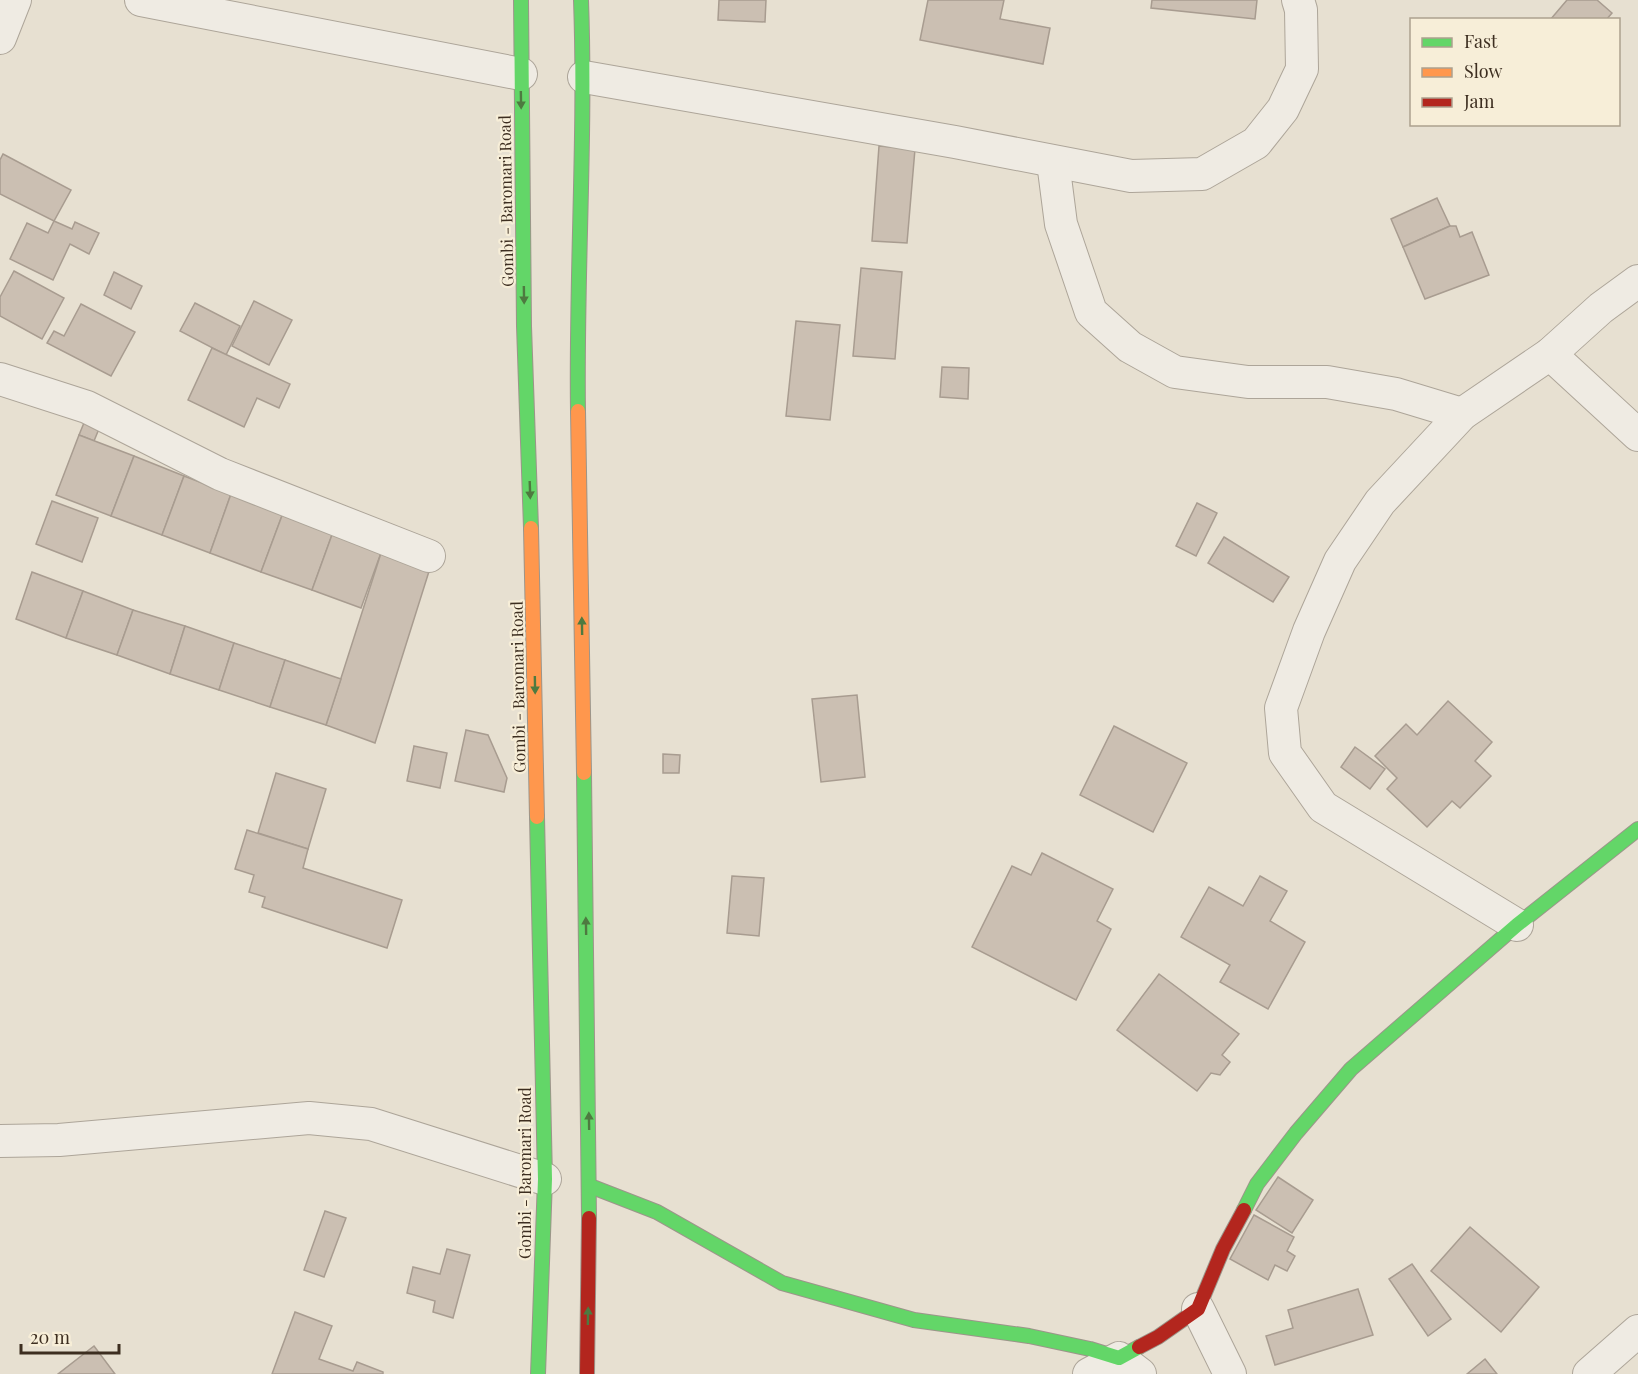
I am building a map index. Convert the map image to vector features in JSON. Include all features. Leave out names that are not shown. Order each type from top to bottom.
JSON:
[{"type":"main road","name":"Gombi - Baromari Road","points":[[521,0],[524,327],[534,622],[545,1179],[538,1374]]},
{"type":"main road","points":[[581,0],[584,77],[577,346],[590,1186],[587,1374]]},
{"type":"main road","points":[[590,1186],[657,1212],[782,1283],[914,1320],[1029,1336],[1090,1349],[1130,1366],[1158,1337],[1198,1309],[1223,1249],[1257,1184],[1296,1133],[1351,1069],[1517,925],[1638,829]]},
{"type":"street","points":[[0,38],[15,0]]},
{"type":"street","points":[[141,0],[521,74]]},
{"type":"street","points":[[584,77],[955,142],[1131,176],[1202,174],[1256,143],[1283,109],[1302,69],[1301,10],[1298,0]]},
{"type":"street","points":[[1053,162],[1061,224],[1091,312],[1130,347],[1175,372],[1248,382],[1328,382],[1396,394],[1462,414]]},
{"type":"street","points":[[1517,925],[1323,807],[1285,753],[1281,708],[1340,561],[1380,502],[1462,414],[1550,354],[1601,309],[1638,281]]},
{"type":"street","points":[[1550,354],[1638,435]]},
{"type":"street","points":[[0,379],[87,407],[220,474],[429,556]]},
{"type":"street","points":[[0,1141],[59,1140],[309,1118],[371,1125],[545,1179]]},
{"type":"street","points":[[1198,1309],[1230,1374]]},
{"type":"street","points":[[1589,1374],[1638,1331]]},
{"type":"street","points":[[1089,1374],[1130,1366]]},
{"type":"building","points":[[719,0],[766,0],[765,22],[718,20]]},
{"type":"building","points":[[928,0],[1004,0],[1000,19],[1050,28],[1043,64],[920,40]]},
{"type":"building","points":[[1152,0],[1257,0],[1255,19],[1151,8]]},
{"type":"building","points":[[1567,0],[1597,0],[1612,13],[1608,18],[1552,18]]},
{"type":"building","points":[[879,146],[915,149],[907,243],[872,241]]},
{"type":"building","points":[[3,154],[71,190],[54,221],[0,194],[0,160]]},
{"type":"building","points":[[1437,198],[1450,226],[1403,247],[1391,219]]},
{"type":"building","points":[[54,221],[72,229],[75,222],[99,233],[89,254],[70,244],[53,280],[10,259],[27,223],[48,233]]},
{"type":"building","points":[[1450,226],[1456,226],[1460,237],[1472,232],[1489,275],[1425,299],[1403,247]]},
{"type":"building","points":[[861,268],[902,272],[895,359],[853,356]]},
{"type":"building","points":[[14,271],[64,298],[42,339],[0,316],[0,297]]},
{"type":"building","points":[[114,272],[142,286],[131,309],[104,295]]},
{"type":"building","points":[[254,301],[292,320],[269,365],[232,346]]},
{"type":"building","points":[[195,303],[240,326],[226,355],[180,331]]},
{"type":"building","points":[[81,304],[135,332],[111,376],[47,343],[54,331],[64,336]]},
{"type":"building","points":[[796,321],[840,325],[830,420],[786,416]]},
{"type":"building","points":[[212,348],[290,384],[279,408],[257,398],[244,427],[188,400]]},
{"type":"building","points":[[942,367],[969,368],[968,399],[940,397]]},
{"type":"building","points":[[88,413],[103,419],[94,441],[79,435]]},
{"type":"building","points":[[79,435],[134,456],[111,516],[56,495]]},
{"type":"building","points":[[134,456],[184,476],[162,535],[111,516]]},
{"type":"building","points":[[184,476],[231,494],[210,553],[162,535]]},
{"type":"building","points":[[231,494],[283,513],[261,572],[210,553]]},
{"type":"building","points":[[52,501],[98,518],[82,562],[36,544]]},
{"type":"building","points":[[1197,503],[1217,513],[1196,556],[1176,546]]},
{"type":"building","points":[[283,513],[333,532],[312,590],[261,572]]},
{"type":"building","points":[[333,532],[382,550],[361,608],[312,590]]},
{"type":"building","points":[[1224,537],[1289,577],[1273,602],[1208,563]]},
{"type":"building","points":[[382,550],[431,565],[375,743],[326,725]]},
{"type":"building","points":[[32,572],[83,591],[66,638],[16,619]]},
{"type":"building","points":[[83,591],[133,610],[117,655],[66,638]]},
{"type":"building","points":[[133,610],[185,626],[170,674],[117,655]]},
{"type":"building","points":[[185,626],[234,643],[219,690],[170,674]]},
{"type":"building","points":[[234,643],[285,660],[270,707],[219,690]]},
{"type":"building","points":[[285,660],[341,679],[326,725],[270,707]]},
{"type":"building","points":[[857,695],[865,777],[821,782],[812,699]]},
{"type":"building","points":[[1448,701],[1492,742],[1475,761],[1491,776],[1460,808],[1452,801],[1427,827],[1387,789],[1397,778],[1375,756],[1406,724],[1417,735]]},
{"type":"building","points":[[1114,726],[1187,763],[1153,832],[1080,795]]},
{"type":"building","points":[[466,730],[488,735],[507,778],[504,792],[455,781]]},
{"type":"building","points":[[414,746],[447,753],[440,788],[407,781]]},
{"type":"building","points":[[1355,747],[1385,769],[1370,789],[1341,767]]},
{"type":"building","points":[[663,754],[680,755],[679,773],[663,773]]},
{"type":"building","points":[[276,773],[326,789],[308,849],[258,833]]},
{"type":"building","points":[[247,830],[308,849],[303,868],[402,900],[387,948],[262,907],[265,897],[249,892],[254,875],[235,869]]},
{"type":"building","points":[[1042,853],[1113,889],[1097,921],[1111,929],[1076,1000],[972,947],[1012,866],[1031,875]]},
{"type":"building","points":[[732,876],[764,878],[759,936],[727,933]]},
{"type":"building","points":[[1260,876],[1287,891],[1270,921],[1305,942],[1268,1009],[1220,982],[1230,965],[1181,937],[1209,887],[1243,906]]},
{"type":"building","points":[[1159,974],[1239,1034],[1222,1055],[1230,1062],[1220,1075],[1211,1073],[1197,1091],[1117,1030]]},
{"type":"building","points":[[1278,1177],[1313,1200],[1292,1233],[1256,1210]]},
{"type":"building","points":[[325,1211],[346,1218],[324,1277],[304,1270]]},
{"type":"building","points":[[1254,1215],[1294,1237],[1287,1251],[1295,1256],[1287,1271],[1275,1265],[1268,1280],[1230,1259]]},
{"type":"building","points":[[1470,1227],[1539,1287],[1501,1332],[1431,1271]]},
{"type":"building","points":[[447,1249],[470,1255],[453,1318],[433,1312],[435,1301],[407,1293],[413,1267],[440,1274]]},
{"type":"building","points":[[1412,1264],[1451,1319],[1428,1336],[1389,1279]]},
{"type":"building","points":[[1358,1289],[1373,1335],[1275,1365],[1266,1336],[1293,1328],[1288,1310]]},
{"type":"building","points":[[295,1312],[332,1326],[319,1359],[353,1371],[357,1362],[383,1372],[383,1374],[272,1374]]},
{"type":"building","points":[[94,1346],[115,1374],[58,1374]]},
{"type":"building","points":[[1485,1359],[1497,1374],[1467,1374]]},
{"type":"traffic: fast","points":[[521,0],[524,326],[531,528]]},
{"type":"traffic: fast","points":[[578,411],[581,0]]},
{"type":"traffic: fast","points":[[584,773],[589,1218]]},
{"type":"traffic: fast","points":[[537,817],[545,1179],[538,1374]]},
{"type":"traffic: fast","points":[[1244,1210],[1257,1184],[1296,1133],[1351,1069],[1517,925],[1638,829]]},
{"type":"traffic: fast","points":[[590,1186],[657,1212],[782,1283],[914,1320],[1029,1336],[1090,1349],[1119,1358],[1139,1347]]},
{"type":"traffic: slow","points":[[578,411],[584,773]]},
{"type":"traffic: slow","points":[[531,528],[537,817]]},
{"type":"traffic: jam","points":[[1139,1347],[1158,1337],[1198,1309],[1223,1249],[1244,1210]]},
{"type":"traffic: jam","points":[[587,1374],[589,1218]]}]
